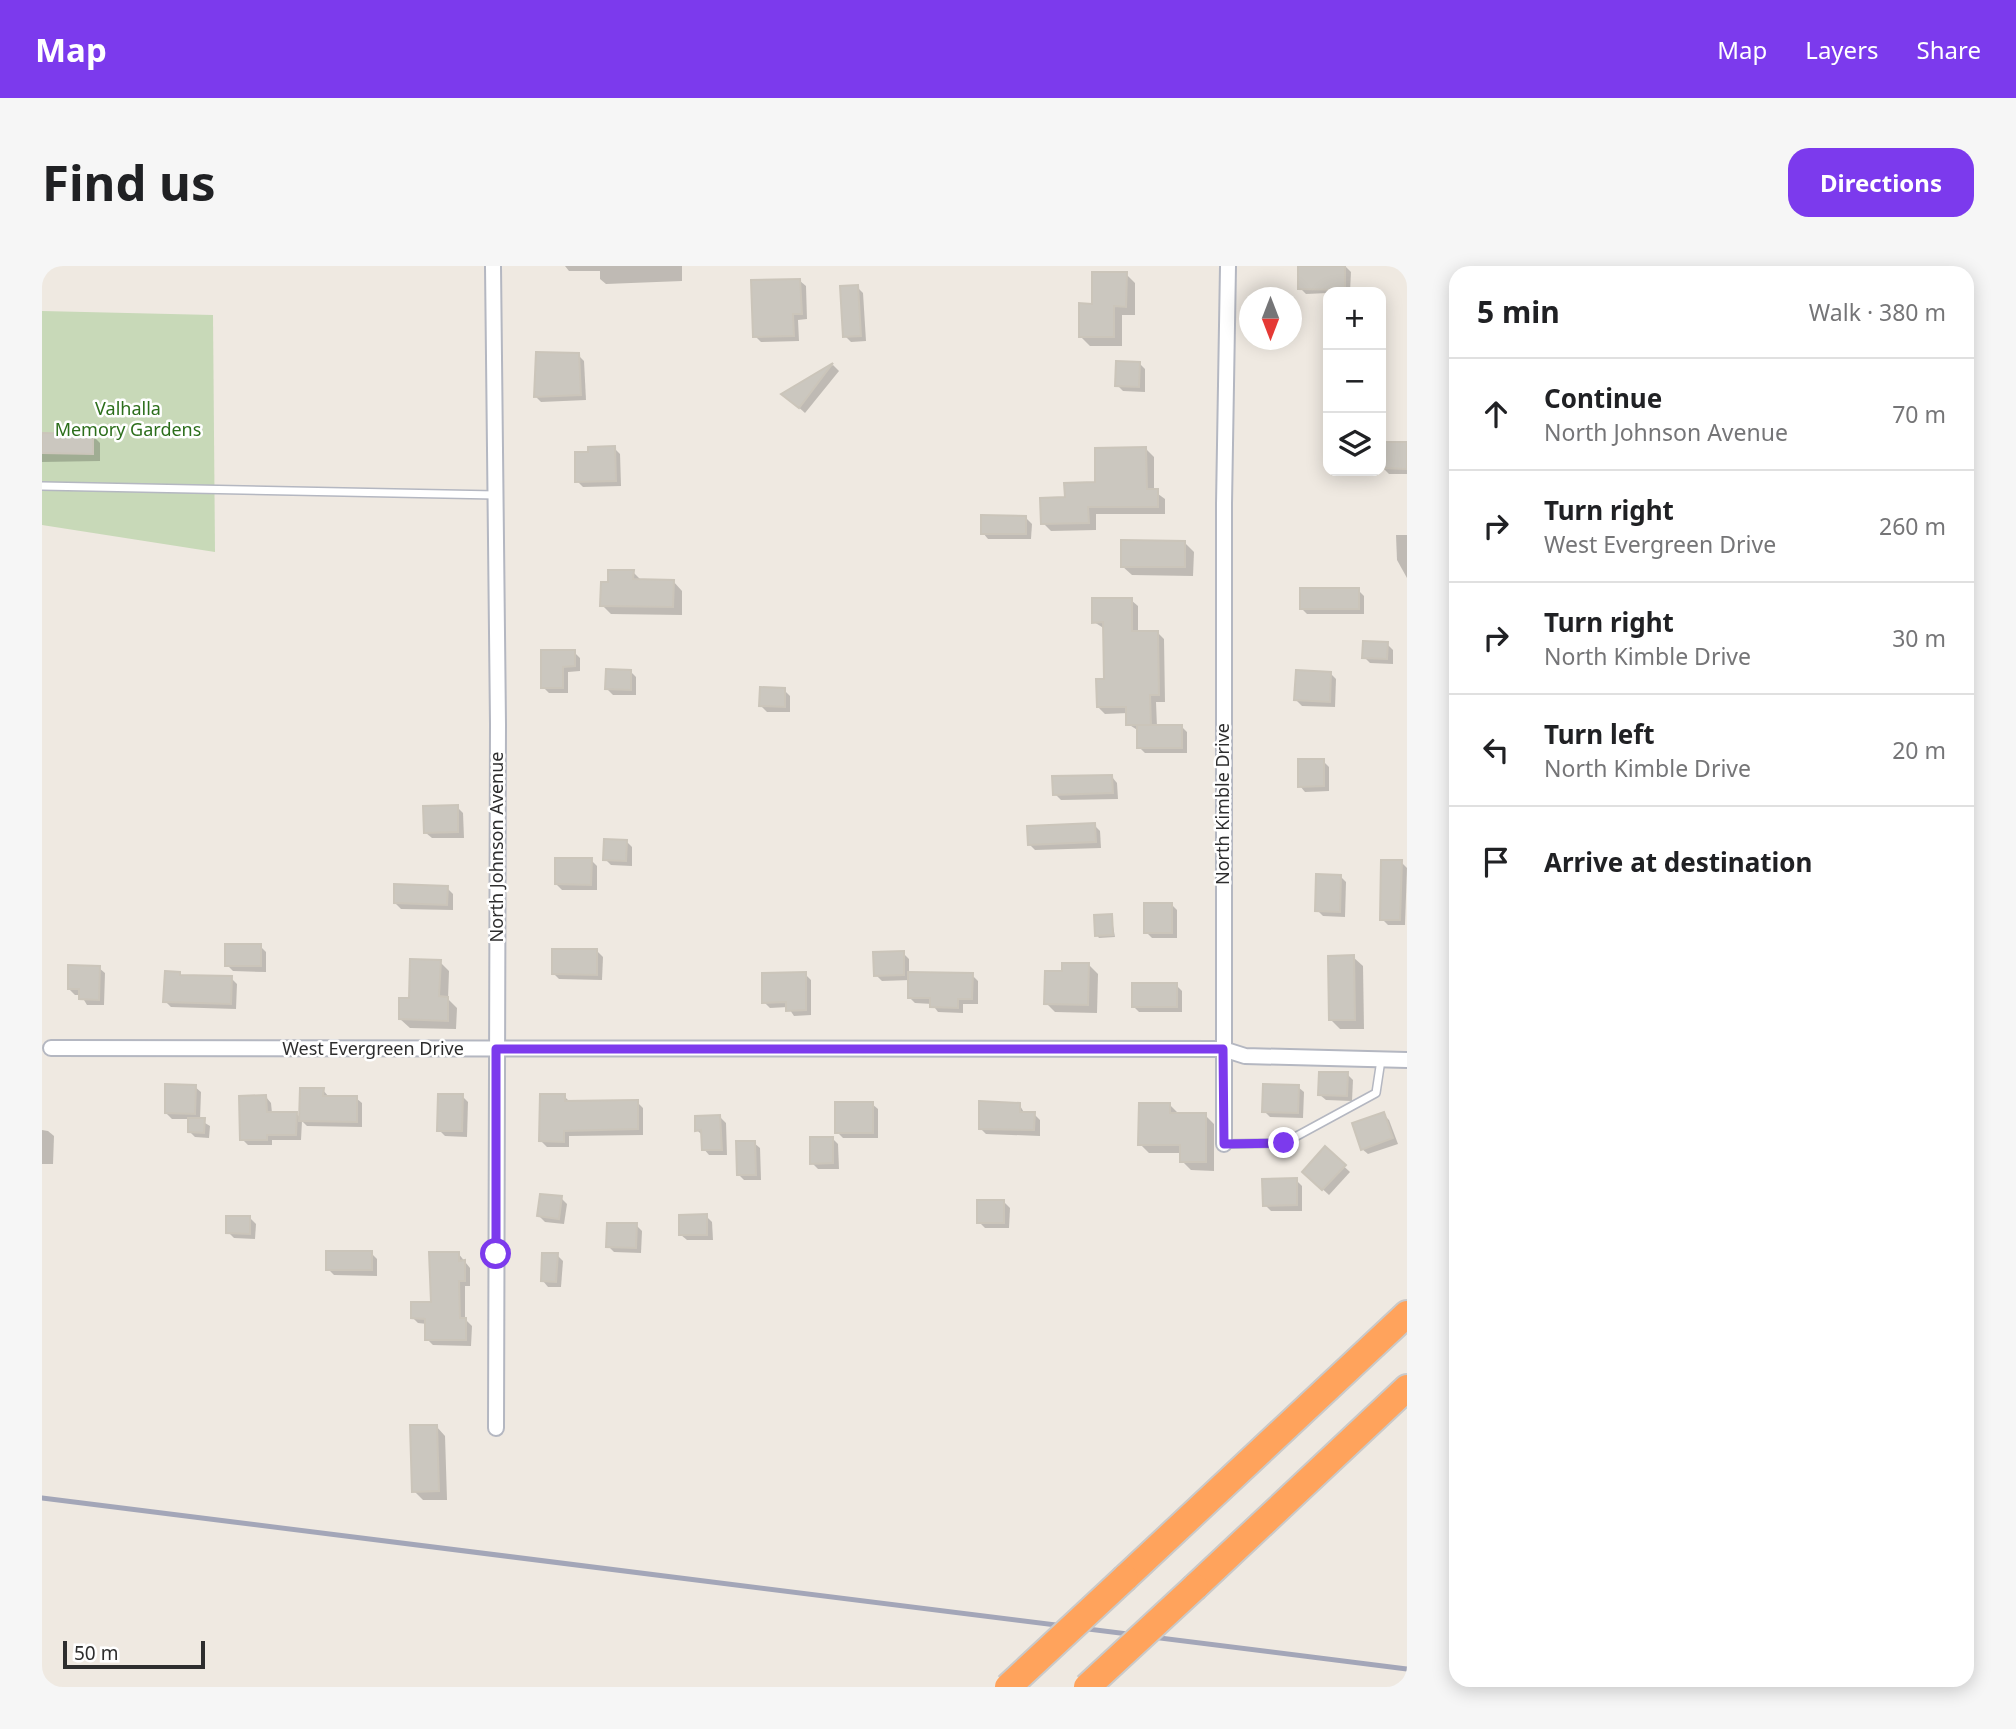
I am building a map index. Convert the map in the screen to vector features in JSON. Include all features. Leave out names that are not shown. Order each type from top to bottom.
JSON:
[{"type":"highway","points":[[1007,1687],[1407,1314]]},
{"type":"highway","points":[[1087,1687],[1407,1388]]},
{"type":"street","name":"North Johnson Avenue","points":[[493,266],[496,495],[496,1428]]},
{"type":"street","name":"North Kimble Drive","points":[[1224,1144],[1228,266]]},
{"type":"street","name":"West Evergreen Drive","points":[[51,1048],[1223,1049],[1245,1056],[1407,1060]]},
{"type":"lane","points":[[42,486],[496,495]]},
{"type":"lane","name":"North Kimble Drive","points":[[1224,1144],[1284,1143],[1296,1137],[1376,1093],[1381,1060]]},
{"type":"green space","name":"Valhalla Memory Gardens","points":[[42,311],[213,315],[215,552],[42,525]]},
{"type":"building","points":[[1298,266],[1345,266],[1345,287],[1323,287],[1323,290],[1298,287]]},
{"type":"building","points":[[1092,272],[1127,272],[1126,307],[1114,306],[1114,337],[1079,337],[1079,303],[1092,304]]},
{"type":"building","points":[[800,279],[802,314],[793,314],[794,336],[753,337],[751,280]]},
{"type":"building","points":[[858,285],[861,336],[843,337],[840,286]]},
{"type":"building","points":[[536,352],[579,353],[581,395],[534,397]]},
{"type":"building","points":[[1116,361],[1140,362],[1139,387],[1115,386]]},
{"type":"building","points":[[833,363],[799,408],[781,394]]},
{"type":"building","points":[[42,433],[93,434],[93,454],[42,453]]},
{"type":"building","points":[[1386,442],[1407,442],[1407,469],[1386,468]]},
{"type":"building","points":[[615,446],[616,481],[575,482],[575,452],[588,452],[588,447]]},
{"type":"building","points":[[1146,447],[1147,489],[1158,489],[1158,507],[1088,507],[1089,523],[1041,524],[1040,498],[1065,497],[1064,483],[1095,482],[1095,448]]},
{"type":"building","points":[[981,515],[1026,516],[1026,534],[981,534]]},
{"type":"building","points":[[1121,540],[1185,541],[1185,567],[1121,567]]},
{"type":"building","points":[[608,570],[634,570],[633,579],[674,580],[673,607],[600,606],[601,582],[608,582]]},
{"type":"building","points":[[1300,588],[1359,588],[1359,609],[1300,609]]},
{"type":"building","points":[[1092,598],[1132,598],[1132,631],[1158,631],[1159,695],[1150,695],[1151,725],[1126,725],[1126,707],[1097,707],[1096,679],[1104,679],[1103,622],[1092,623]]},
{"type":"building","points":[[1363,641],[1388,642],[1387,659],[1362,658]]},
{"type":"building","points":[[541,650],[575,650],[575,666],[563,667],[563,688],[541,688]]},
{"type":"building","points":[[606,669],[631,670],[631,690],[605,689]]},
{"type":"building","points":[[1296,670],[1331,672],[1330,702],[1294,700]]},
{"type":"building","points":[[760,687],[785,688],[785,707],[759,706]]},
{"type":"building","points":[[1137,725],[1182,725],[1182,748],[1137,748]]},
{"type":"building","points":[[1298,759],[1324,759],[1324,786],[1298,787]]},
{"type":"building","points":[[1112,775],[1113,793],[1053,795],[1052,776]]},
{"type":"building","points":[[458,805],[458,832],[424,833],[423,806]]},
{"type":"building","points":[[1095,823],[1096,842],[1028,845],[1027,826]]},
{"type":"building","points":[[604,839],[627,840],[626,861],[603,860]]},
{"type":"building","points":[[555,858],[592,858],[591,885],[555,884]]},
{"type":"building","points":[[1381,860],[1402,860],[1400,920],[1380,920]]},
{"type":"building","points":[[1316,874],[1341,875],[1340,912],[1315,911]]},
{"type":"building","points":[[394,884],[448,886],[447,905],[394,903]]},
{"type":"building","points":[[1144,903],[1172,903],[1172,933],[1144,933]]},
{"type":"building","points":[[1112,914],[1113,935],[1095,936],[1094,915]]},
{"type":"building","points":[[225,944],[261,944],[261,966],[225,966]]},
{"type":"building","points":[[552,949],[597,949],[597,975],[552,974]]},
{"type":"building","points":[[904,951],[904,975],[874,976],[873,952]]},
{"type":"building","points":[[1354,955],[1355,1020],[1329,1020],[1328,956]]},
{"type":"building","points":[[410,959],[441,960],[439,996],[448,997],[448,1021],[399,1019],[399,998],[409,998]]},
{"type":"building","points":[[1062,963],[1089,963],[1088,1005],[1044,1004],[1045,971],[1062,971]]},
{"type":"building","points":[[68,965],[100,966],[99,1000],[79,999],[79,989],[68,989]]},
{"type":"building","points":[[165,971],[180,972],[180,975],[232,976],[231,1004],[163,1002]]},
{"type":"building","points":[[806,972],[806,1010],[786,1011],[786,1002],[762,1003],[762,973]]},
{"type":"building","points":[[908,972],[973,973],[972,999],[958,999],[958,1008],[930,1007],[930,998],[908,998]]},
{"type":"building","points":[[1132,983],[1177,983],[1177,1007],[1132,1007]]},
{"type":"building","points":[[1319,1072],[1348,1072],[1347,1096],[1318,1095]]},
{"type":"building","points":[[165,1084],[196,1085],[195,1114],[165,1113]]},
{"type":"building","points":[[1263,1084],[1299,1085],[1298,1113],[1262,1112]]},
{"type":"building","points":[[300,1088],[324,1088],[323,1096],[357,1096],[357,1122],[299,1121]]},
{"type":"building","points":[[438,1094],[463,1094],[462,1131],[437,1131]]},
{"type":"building","points":[[540,1094],[565,1094],[565,1101],[638,1100],[638,1129],[564,1131],[564,1142],[539,1141]]},
{"type":"building","points":[[266,1095],[267,1112],[297,1112],[296,1135],[267,1135],[267,1140],[240,1140],[239,1096]]},
{"type":"building","points":[[979,1101],[1020,1103],[1020,1112],[1035,1112],[1034,1130],[979,1129]]},
{"type":"building","points":[[835,1102],[873,1102],[873,1133],[835,1133]]},
{"type":"building","points":[[1139,1103],[1170,1103],[1170,1113],[1206,1113],[1206,1162],[1180,1162],[1180,1145],[1138,1145]]},
{"type":"building","points":[[1384,1112],[1393,1138],[1361,1150],[1352,1123]]},
{"type":"building","points":[[720,1115],[722,1150],[702,1150],[701,1130],[695,1131],[695,1116]]},
{"type":"building","points":[[188,1118],[205,1118],[204,1133],[188,1132]]},
{"type":"building","points":[[810,1137],[833,1137],[833,1163],[810,1164]]},
{"type":"building","points":[[736,1141],[755,1141],[756,1175],[737,1175]]},
{"type":"building","points":[[1325,1146],[1346,1165],[1322,1190],[1302,1172]]},
{"type":"building","points":[[1297,1178],[1297,1205],[1263,1206],[1262,1179]]},
{"type":"building","points":[[540,1194],[562,1196],[559,1219],[537,1216]]},
{"type":"building","points":[[977,1200],[1004,1200],[1004,1223],[977,1223]]},
{"type":"building","points":[[707,1214],[707,1235],[679,1235],[679,1215]]},
{"type":"building","points":[[226,1216],[250,1216],[250,1234],[226,1233]]},
{"type":"building","points":[[607,1223],[637,1223],[636,1248],[606,1247]]},
{"type":"building","points":[[326,1251],[372,1251],[372,1270],[326,1270]]},
{"type":"building","points":[[429,1252],[459,1252],[459,1261],[465,1260],[465,1281],[459,1281],[460,1318],[466,1318],[466,1340],[425,1340],[425,1319],[411,1318],[411,1302],[431,1302]]},
{"type":"building","points":[[542,1253],[558,1253],[556,1282],[541,1281]]},
{"type":"building","points":[[410,1425],[437,1425],[439,1491],[412,1492]]},
{"type":"railway","points":[[42,1498],[1407,1669]]},
{"type":"route","points":[[496,1254],[496,1049],[1223,1049],[1224,1144],[1284,1143]]}]
